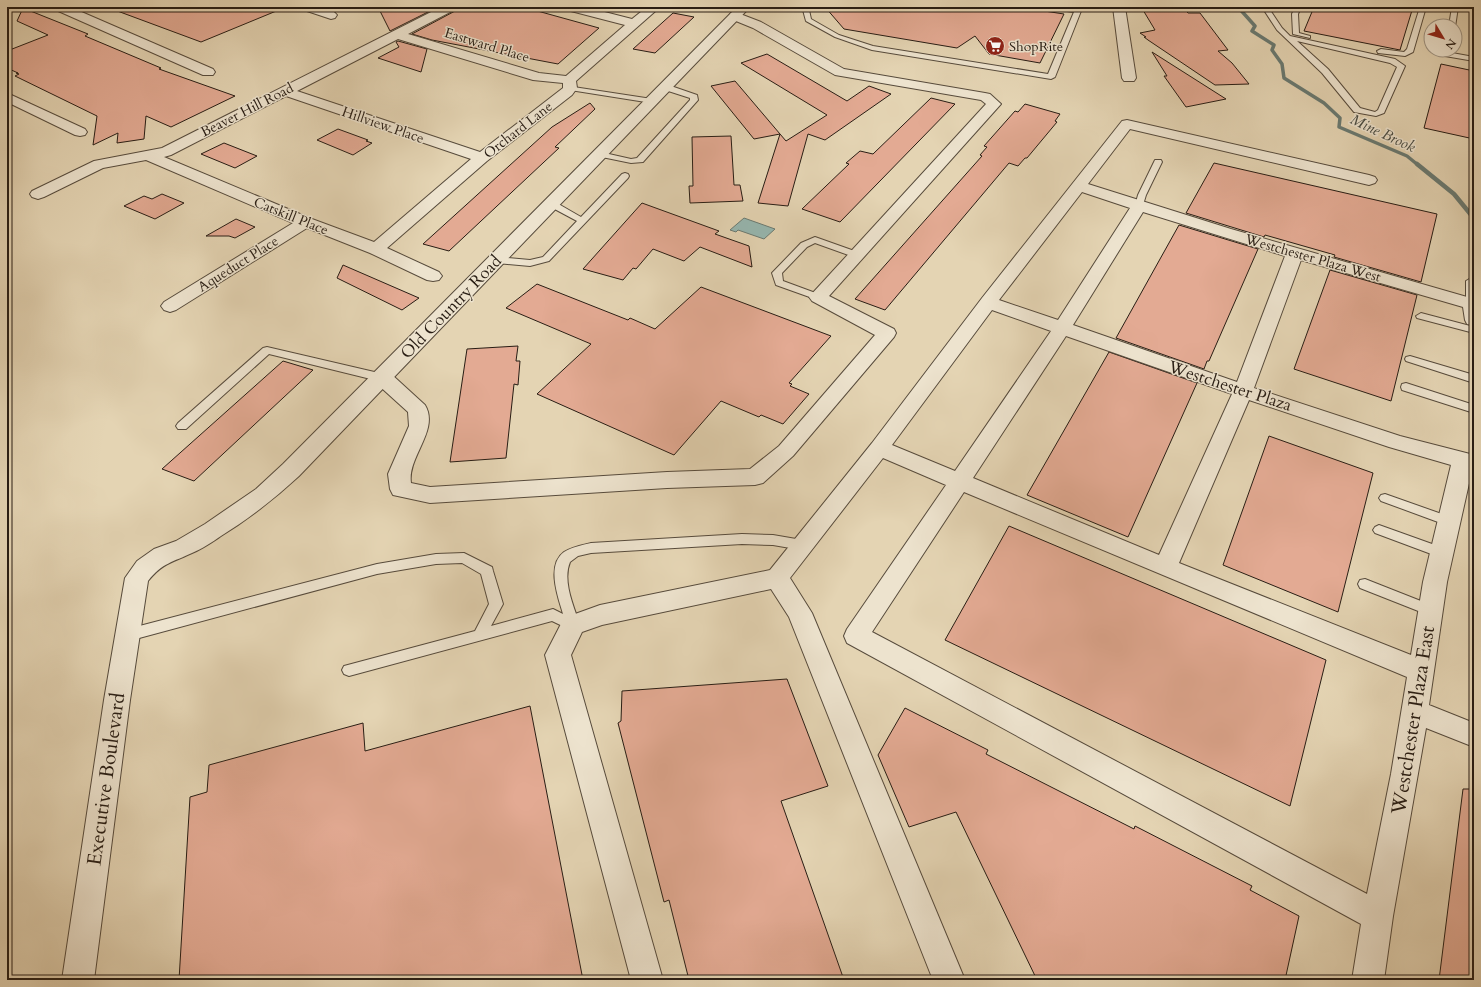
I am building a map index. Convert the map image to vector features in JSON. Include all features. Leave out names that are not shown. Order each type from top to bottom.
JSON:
[{"type":"street","points":[[60,7],[208,72]]},
{"type":"street","points":[[308,7],[331,15]]},
{"type":"street","name":"Beaver Hill Road","points":[[38,194],[99,164],[166,152],[450,7]]},
{"type":"street","points":[[571,7],[635,24]]},
{"type":"street","name":"Orchard Lane","points":[[376,249],[482,158],[567,92],[570,84],[654,7]]},
{"type":"street","points":[[1119,7],[1129,78]]},
{"type":"street","points":[[383,378],[418,410],[419,426],[400,474],[401,489],[430,495],[667,480],[755,477],[786,451],[887,333],[818,297],[994,104],[985,97],[840,72],[757,25],[739,12]]},
{"type":"street","name":"Old Country Road","points":[[137,578],[145,568],[162,554],[184,547],[213,530],[264,495],[291,470],[383,378],[739,12]]},
{"type":"street","name":"Eastward Place","points":[[396,34],[538,77],[570,84]]},
{"type":"street","name":"Hillview Place","points":[[284,91],[482,158]]},
{"type":"street","points":[[7,97],[80,132]]},
{"type":"street","points":[[647,980],[558,655],[573,625],[600,615],[776,578],[879,448],[988,302],[1064,206],[1126,124],[1369,180]]},
{"type":"street","name":"Catskill Place","points":[[149,156],[306,222],[376,249],[434,276]]},
{"type":"street","name":"Westchester Plaza West","points":[[1078,186],[1295,253],[1472,312]]},
{"type":"street","points":[[1139,206],[1062,328],[856,636],[1378,916]]},
{"type":"street","name":"Aqueduct Place","points":[[170,306],[306,222]]},
{"type":"street","points":[[1165,567],[1243,391],[1295,253]]},
{"type":"street","name":"Westchester Plaza","points":[[988,302],[1198,376],[1396,442],[1469,462]]},
{"type":"street","points":[[879,448],[1421,672]]},
{"type":"street","name":"Westchester Plaza East","points":[[1368,980],[1442,553],[1449,521],[1469,462]]},
{"type":"street","name":"Executive Boulevard","points":[[78,980],[117,700],[137,578]]},
{"type":"street","points":[[776,578],[800,613],[949,980]]},
{"type":"street","points":[[1414,711],[1474,735]]},
{"type":"lane","points":[[808,7],[806,10],[808,20],[837,36],[872,48],[1051,76],[1078,9],[1053,7]]},
{"type":"lane","points":[[1265,7],[1287,37],[1325,71],[1357,110],[1372,113],[1381,111],[1401,66],[1392,61],[1287,37]]},
{"type":"lane","points":[[1298,7],[1295,14],[1294,30],[1296,34],[1397,54],[1405,54],[1410,50],[1423,7]]},
{"type":"lane","points":[[1453,18],[1455,7]]},
{"type":"lane","points":[[1463,57],[1474,59]]},
{"type":"lane","points":[[570,84],[652,101]]},
{"type":"lane","points":[[600,154],[631,161],[640,160],[694,100],[694,97],[689,94],[666,87]]},
{"type":"lane","points":[[1139,206],[1142,195],[1158,162]]},
{"type":"lane","points":[[497,260],[530,263],[546,259],[625,176]]},
{"type":"lane","points":[[552,204],[583,221]]},
{"type":"lane","points":[[818,297],[779,283],[777,273],[804,244],[815,240],[856,255]]},
{"type":"lane","points":[[1472,312],[1471,281],[1474,282]]},
{"type":"lane","points":[[1421,316],[1474,330]]},
{"type":"lane","points":[[182,426],[267,350],[383,378]]},
{"type":"lane","points":[[1410,359],[1474,379]]},
{"type":"lane","points":[[1406,387],[1474,409]]},
{"type":"lane","points":[[1385,498],[1449,521]]},
{"type":"lane","points":[[1379,530],[1442,553]]},
{"type":"lane","points":[[573,625],[561,576],[562,565],[565,560],[579,551],[606,547],[742,538],[773,540],[802,545]]},
{"type":"lane","points":[[128,635],[377,569],[436,559],[464,558],[487,571],[496,604],[480,635]]},
{"type":"lane","points":[[1366,584],[1431,611]]},
{"type":"lane","points":[[349,670],[553,615],[573,625]]},
{"type":"water","points":[[744,218],[775,229],[764,239],[738,230],[736,232],[730,230]]},
{"type":"building","points":[[113,7],[286,7],[201,42],[112,9]]},
{"type":"building","points":[[378,7],[438,7],[390,31]]},
{"type":"building","points":[[457,7],[523,7],[599,28],[558,64],[432,40],[412,34],[455,11]]},
{"type":"building","name":"ShopRite","points":[[825,7],[1018,7],[1064,14],[1040,63],[989,54],[975,36],[957,48],[844,29]]},
{"type":"building","points":[[1314,7],[1413,7],[1400,50],[1304,31]]},
{"type":"building","points":[[23,8],[88,34],[85,36],[161,68],[159,69],[235,96],[171,127],[146,116],[144,139],[117,143],[118,133],[93,145],[97,116],[15,76],[19,74],[7,68],[7,51],[48,35],[17,21]]},
{"type":"building","points":[[1143,10],[1186,11],[1188,13],[1200,13],[1228,50],[1218,51],[1232,63],[1249,84],[1215,85],[1148,40],[1140,33],[1155,30]]},
{"type":"building","points":[[673,13],[694,17],[655,53],[633,49]]},
{"type":"building","points":[[398,41],[427,49],[421,72],[378,58],[399,47],[396,42]]},
{"type":"building","points":[[1152,52],[1226,99],[1186,107],[1164,76],[1167,76]]},
{"type":"building","points":[[767,54],[847,101],[869,86],[891,94],[825,140],[808,134],[788,206],[758,203],[780,134],[786,141],[827,115],[741,63]]},
{"type":"building","points":[[1441,64],[1474,71],[1474,139],[1424,128]]},
{"type":"building","points":[[735,81],[780,134],[754,139],[711,86]]},
{"type":"building","points":[[931,98],[955,104],[840,222],[802,209],[849,164],[846,163],[860,151],[873,154]]},
{"type":"building","points":[[590,103],[595,109],[555,147],[559,148],[449,251],[423,244],[552,127]]},
{"type":"building","points":[[1025,104],[1060,114],[1055,121],[1057,122],[1027,158],[1025,158],[1018,166],[1009,163],[885,310],[855,299],[982,156],[980,155],[987,147],[984,146],[1015,111],[1018,112]]},
{"type":"building","points":[[338,129],[368,140],[366,141],[372,143],[353,155],[317,140]]},
{"type":"building","points":[[731,136],[734,185],[740,185],[743,201],[690,203],[689,186],[693,186],[692,137]]},
{"type":"building","points":[[224,143],[257,156],[235,168],[201,154]]},
{"type":"building","points":[[1214,163],[1437,214],[1421,282],[1334,257],[1335,255],[1265,235],[1264,237],[1186,213]]},
{"type":"building","points":[[162,194],[184,203],[155,219],[124,206],[144,196],[152,199]]},
{"type":"building","points":[[642,203],[719,231],[715,234],[749,246],[752,267],[700,247],[684,261],[653,249],[636,269],[633,268],[623,280],[583,269]]},
{"type":"building","points":[[236,219],[255,227],[235,238],[229,236],[206,236]]},
{"type":"building","points":[[1179,225],[1258,249],[1209,361],[1207,361],[1204,369],[1116,338]]},
{"type":"building","points":[[343,265],[419,298],[402,310],[337,278]]},
{"type":"building","points":[[1330,270],[1417,295],[1391,401],[1294,369]]},
{"type":"building","points":[[537,284],[628,320],[630,318],[655,329],[701,287],[831,336],[789,383],[792,384],[790,386],[809,394],[783,424],[761,415],[759,417],[721,401],[674,455],[537,394],[591,344],[506,308]]},
{"type":"building","points":[[518,346],[516,361],[520,361],[518,385],[514,384],[506,458],[450,462],[467,349]]},
{"type":"building","points":[[1109,352],[1197,383],[1128,537],[1027,495]]},
{"type":"building","points":[[283,361],[313,370],[194,481],[162,469]]},
{"type":"building","points":[[1269,436],[1373,473],[1338,612],[1223,565]]},
{"type":"building","points":[[1009,526],[1326,660],[1290,806],[945,640]]},
{"type":"building","points":[[787,679],[828,786],[781,801],[844,980],[689,980],[669,900],[664,902],[618,723],[621,721],[622,691]]},
{"type":"building","points":[[530,706],[583,980],[179,980],[190,797],[207,792],[209,765],[363,723],[365,751]]},
{"type":"building","points":[[905,708],[988,750],[986,754],[1134,829],[1135,826],[1252,886],[1250,890],[1299,916],[1285,980],[1037,980],[956,812],[909,827],[878,755]]},
{"type":"building","points":[[1463,789],[1474,789],[1474,980],[1439,980]]},
{"type":"waterway","name":"Mine Brook","points":[[1238,7],[1255,26],[1252,31],[1274,45],[1272,50],[1282,64],[1284,78],[1324,103],[1340,118],[1339,127],[1407,156],[1418,165]]},
{"type":"waterway","name":"Mine Brook","points":[[1417,164],[1454,194],[1472,216]]},
{"type":"place","name":"ShopRite","points":[[995,46]]}]
